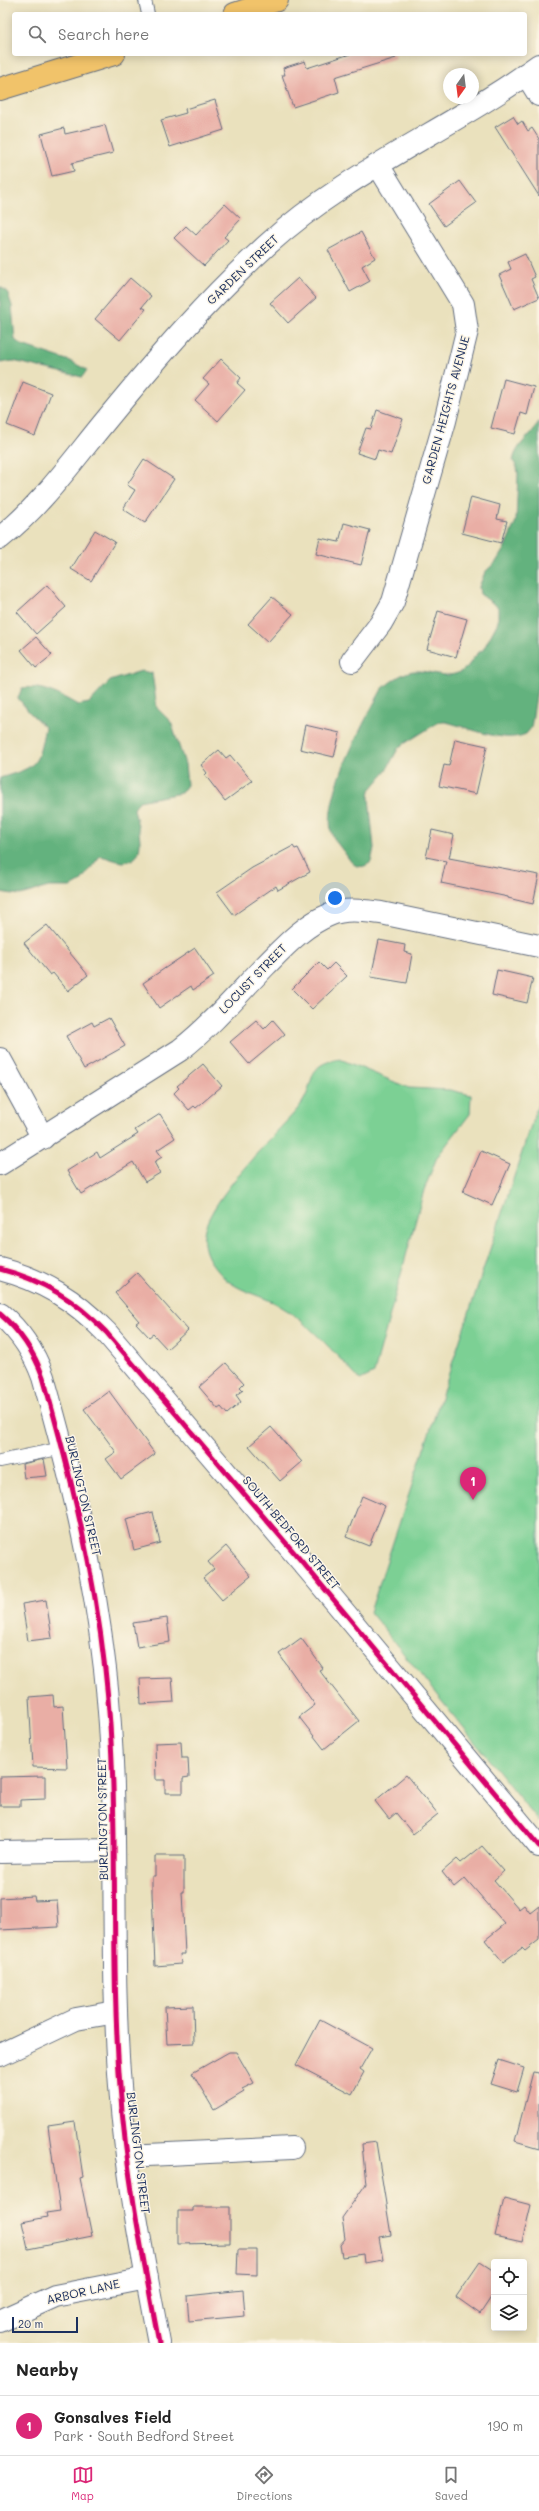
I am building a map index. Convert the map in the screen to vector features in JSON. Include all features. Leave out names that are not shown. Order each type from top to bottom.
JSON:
[{"type":"main road","points":[[241,12],[277,0]]},
{"type":"main road","points":[[0,89],[107,56]]},
{"type":"street","points":[[533,70],[539,94]]},
{"type":"street","name":"GARDEN STREET","points":[[0,538],[28,514],[164,349],[216,294],[304,214],[342,186],[463,116],[533,70]]},
{"type":"street","name":"GARDEN HEIGHTS AVENUE","points":[[352,661],[381,623],[392,602],[451,398],[467,331],[463,304],[378,165]]},
{"type":"street","name":"LOCUST STREET","points":[[0,1164],[158,1065],[190,1042],[289,942],[306,928],[330,914],[358,910],[381,913],[539,946]]},
{"type":"street","points":[[0,1058],[43,1138]]},
{"type":"street","name":"SOUTH BEDFORD STREET","points":[[0,1269],[28,1277],[56,1290],[92,1318],[106,1332],[299,1558],[539,1846]]},
{"type":"street","name":"BURLINGTON STREET","points":[[0,1314],[19,1333],[36,1359],[62,1448],[92,1582],[105,1668],[111,1737],[116,2012],[126,2156],[159,2343]]},
{"type":"street","points":[[0,1852],[114,1850]]},
{"type":"street","points":[[0,2054],[76,2019],[116,2012]]},
{"type":"street","points":[[126,2156],[292,2148]]},
{"type":"street","name":"ARBOR LANE","points":[[0,2321],[55,2296],[147,2278]]},
{"type":"lane","points":[[145,0],[148,12]]},
{"type":"lane","points":[[0,1461],[62,1448]]},
{"type":"green space","points":[[0,287],[7,291],[12,306],[15,340],[22,345],[70,361],[87,370],[82,377],[13,361],[0,363]]},
{"type":"green space","points":[[539,421],[539,676],[531,728],[526,734],[517,737],[507,737],[487,734],[446,722],[439,722],[399,747],[386,771],[370,790],[369,798],[374,848],[371,862],[365,866],[356,866],[351,862],[334,838],[331,831],[330,816],[333,798],[347,758],[365,719],[382,689],[389,683],[403,674],[412,671],[423,671],[445,675],[456,674],[465,669],[477,654],[483,650],[498,622],[498,607],[480,594],[479,587],[485,572],[496,562],[504,549],[516,521],[518,474],[517,467],[513,461],[517,449],[536,427]]},
{"type":"green space","points":[[141,671],[152,673],[157,708],[171,722],[185,764],[187,785],[181,793],[139,801],[134,809],[140,842],[137,856],[131,860],[122,862],[100,856],[80,882],[71,887],[49,887],[20,895],[0,892],[0,778],[29,767],[34,763],[38,757],[45,727],[30,713],[18,698],[22,688],[29,687],[44,689],[58,694],[78,705],[89,703],[110,681]]},
{"type":"green space","points":[[340,1059],[409,1088],[450,1090],[471,1095],[470,1114],[437,1157],[424,1190],[374,1373],[360,1380],[310,1328],[287,1310],[229,1282],[211,1263],[206,1254],[204,1244],[204,1233],[207,1222],[213,1210],[232,1183],[254,1156],[302,1103],[316,1069],[321,1065]]},
{"type":"green space","points":[[539,1101],[539,1822],[370,1612]]},
{"type":"building","points":[[344,56],[396,56],[396,58],[335,77],[339,92],[293,107],[282,75],[285,75],[283,68],[305,61],[307,68]]},
{"type":"building","points":[[215,100],[224,130],[170,147],[161,120],[186,113],[185,109]]},
{"type":"building","points":[[513,116],[518,124],[522,121],[528,131],[532,128],[539,139],[539,196],[495,127]]},
{"type":"building","points":[[105,125],[113,153],[72,163],[74,171],[52,176],[41,134],[64,128],[65,134]]},
{"type":"building","points":[[460,181],[476,203],[444,226],[429,204]]},
{"type":"building","points":[[225,204],[241,219],[224,237],[228,240],[204,266],[174,238],[186,226],[196,235]]},
{"type":"building","points":[[361,232],[375,258],[362,266],[370,281],[350,292],[328,250]]},
{"type":"building","points":[[525,254],[535,277],[531,279],[539,298],[514,309],[499,275],[511,269],[508,262]]},
{"type":"building","points":[[130,278],[151,296],[142,307],[146,309],[120,340],[95,319]]},
{"type":"building","points":[[298,278],[316,298],[288,323],[270,303]]},
{"type":"building","points":[[221,359],[241,378],[237,383],[245,390],[218,421],[195,400],[209,384],[203,379]]},
{"type":"building","points":[[504,379],[534,387],[527,415],[521,413],[515,434],[491,428]]},
{"type":"building","points":[[23,382],[51,393],[35,436],[7,425]]},
{"type":"building","points":[[377,410],[403,419],[391,454],[378,450],[375,459],[357,453],[366,428],[371,429]]},
{"type":"building","points":[[144,459],[174,479],[145,523],[123,509],[135,490],[127,485]]},
{"type":"building","points":[[471,497],[500,505],[497,519],[507,521],[501,543],[462,533]]},
{"type":"building","points":[[344,523],[370,530],[361,565],[316,554],[320,538],[339,542]]},
{"type":"building","points":[[95,530],[115,542],[91,581],[71,569]]},
{"type":"building","points":[[47,585],[66,607],[36,634],[17,612]]},
{"type":"building","points":[[272,597],[293,614],[268,642],[248,624]]},
{"type":"building","points":[[438,611],[467,619],[456,657],[427,649]]},
{"type":"building","points":[[36,637],[52,655],[36,668],[21,650]]},
{"type":"building","points":[[305,725],[340,733],[334,757],[300,749]]},
{"type":"building","points":[[455,739],[487,746],[476,794],[439,786],[444,765],[449,766]]},
{"type":"building","points":[[219,750],[226,758],[230,755],[252,781],[225,801],[205,775],[207,773],[201,765]]},
{"type":"building","points":[[432,830],[454,835],[449,858],[539,875],[533,904],[508,897],[441,883],[446,861],[426,857]]},
{"type":"building","points":[[293,846],[295,849],[298,848],[310,872],[278,890],[276,886],[234,915],[217,892],[252,868]]},
{"type":"building","points":[[47,925],[88,975],[68,991],[53,973],[50,975],[24,943]]},
{"type":"building","points":[[379,940],[405,945],[404,952],[412,954],[407,983],[371,977]]},
{"type":"building","points":[[195,948],[214,976],[193,990],[191,986],[159,1008],[143,983]]},
{"type":"building","points":[[319,962],[327,970],[334,963],[347,976],[312,1009],[292,989]]},
{"type":"building","points":[[497,970],[533,978],[527,1003],[492,995]]},
{"type":"building","points":[[109,1018],[125,1046],[84,1069],[66,1036],[92,1022],[94,1026]]},
{"type":"building","points":[[256,1020],[264,1029],[273,1020],[285,1034],[249,1064],[230,1042]]},
{"type":"building","points":[[203,1064],[222,1086],[196,1108],[194,1106],[189,1110],[174,1093],[179,1088],[177,1086]]},
{"type":"building","points":[[160,1114],[175,1138],[157,1150],[162,1157],[154,1162],[160,1173],[145,1182],[133,1162],[81,1194],[67,1171],[97,1152],[100,1158],[138,1134],[135,1130]]},
{"type":"building","points":[[481,1151],[510,1164],[492,1205],[463,1192]]},
{"type":"building","points":[[137,1273],[188,1330],[167,1349],[153,1334],[149,1337],[136,1323],[139,1321],[115,1293]]},
{"type":"building","points":[[226,1363],[244,1383],[240,1387],[243,1390],[236,1395],[241,1402],[227,1414],[221,1407],[218,1409],[199,1387]]},
{"type":"building","points":[[109,1391],[155,1454],[121,1479],[106,1459],[116,1452],[84,1409]]},
{"type":"building","points":[[271,1427],[302,1462],[280,1481],[249,1446]]},
{"type":"building","points":[[44,1459],[47,1476],[24,1478],[22,1464]]},
{"type":"building","points":[[362,1496],[385,1506],[369,1546],[346,1537]]},
{"type":"building","points":[[153,1512],[160,1543],[134,1550],[126,1519]]},
{"type":"building","points":[[226,1546],[251,1576],[222,1600],[203,1578],[214,1569],[208,1562]]},
{"type":"building","points":[[46,1600],[52,1638],[28,1641],[22,1604]]},
{"type":"building","points":[[167,1618],[170,1642],[137,1647],[133,1623]]},
{"type":"building","points":[[301,1638],[323,1668],[319,1670],[359,1721],[324,1749],[299,1717],[315,1705],[279,1654]]},
{"type":"building","points":[[172,1678],[174,1702],[141,1704],[140,1679]]},
{"type":"building","points":[[53,1695],[54,1707],[63,1706],[67,1768],[33,1767],[29,1697]]},
{"type":"building","points":[[181,1742],[182,1758],[188,1758],[189,1777],[183,1778],[183,1793],[165,1793],[165,1780],[156,1780],[155,1743]]},
{"type":"building","points":[[406,1775],[438,1814],[413,1834],[396,1813],[389,1819],[375,1801]]},
{"type":"building","points":[[45,1776],[45,1799],[20,1800],[20,1806],[0,1806],[0,1777]]},
{"type":"building","points":[[482,1846],[504,1871],[494,1880],[519,1909],[524,1905],[530,1913],[539,1906],[539,1940],[525,1951],[522,1948],[503,1962],[485,1940],[505,1924],[465,1878],[454,1887],[442,1872],[457,1859],[461,1863]]},
{"type":"building","points":[[155,1856],[184,1856],[184,1892],[182,1892],[185,1954],[180,1954],[181,1964],[155,1966],[152,1876],[155,1876]]},
{"type":"building","points":[[34,1896],[35,1901],[57,1900],[59,1927],[0,1930],[0,1898]]},
{"type":"building","points":[[193,2006],[194,2043],[167,2044],[165,2007]]},
{"type":"building","points":[[320,2020],[372,2048],[360,2069],[364,2072],[352,2094],[296,2065]]},
{"type":"building","points":[[229,2052],[236,2052],[254,2083],[242,2089],[244,2092],[214,2110],[192,2073]]},
{"type":"building","points":[[499,2060],[524,2068],[517,2092],[491,2084]]},
{"type":"building","points":[[533,2072],[539,2073],[539,2148],[515,2141]]},
{"type":"building","points":[[75,2122],[83,2177],[80,2178],[92,2236],[28,2249],[22,2222],[47,2217],[46,2213],[60,2211],[48,2126]]},
{"type":"building","points":[[376,2142],[391,2235],[379,2237],[383,2260],[364,2263],[363,2254],[342,2257],[340,2245],[345,2239],[342,2218],[366,2184],[362,2144]]},
{"type":"building","points":[[504,2198],[531,2205],[522,2242],[495,2236]]},
{"type":"building","points":[[193,2207],[230,2207],[230,2243],[178,2244],[178,2211],[193,2211]]},
{"type":"building","points":[[238,2250],[257,2250],[257,2275],[237,2274]]},
{"type":"building","points":[[480,2262],[491,2269],[491,2298],[480,2314],[456,2297]]},
{"type":"building","points":[[243,2290],[245,2316],[189,2321],[187,2296]]},
{"type":"cycle path","points":[[0,1269],[30,1279],[58,1293],[82,1310],[106,1332],[309,1570],[539,1846]]},
{"type":"cycle path","points":[[0,1314],[26,1342],[43,1377],[72,1485],[88,1558],[100,1632],[110,1721],[113,1773],[115,1982],[120,2086],[126,2151],[141,2247],[159,2343]]},
{"type":"place","name":"Gonsalves Field","points":[[473,1500]]}]
